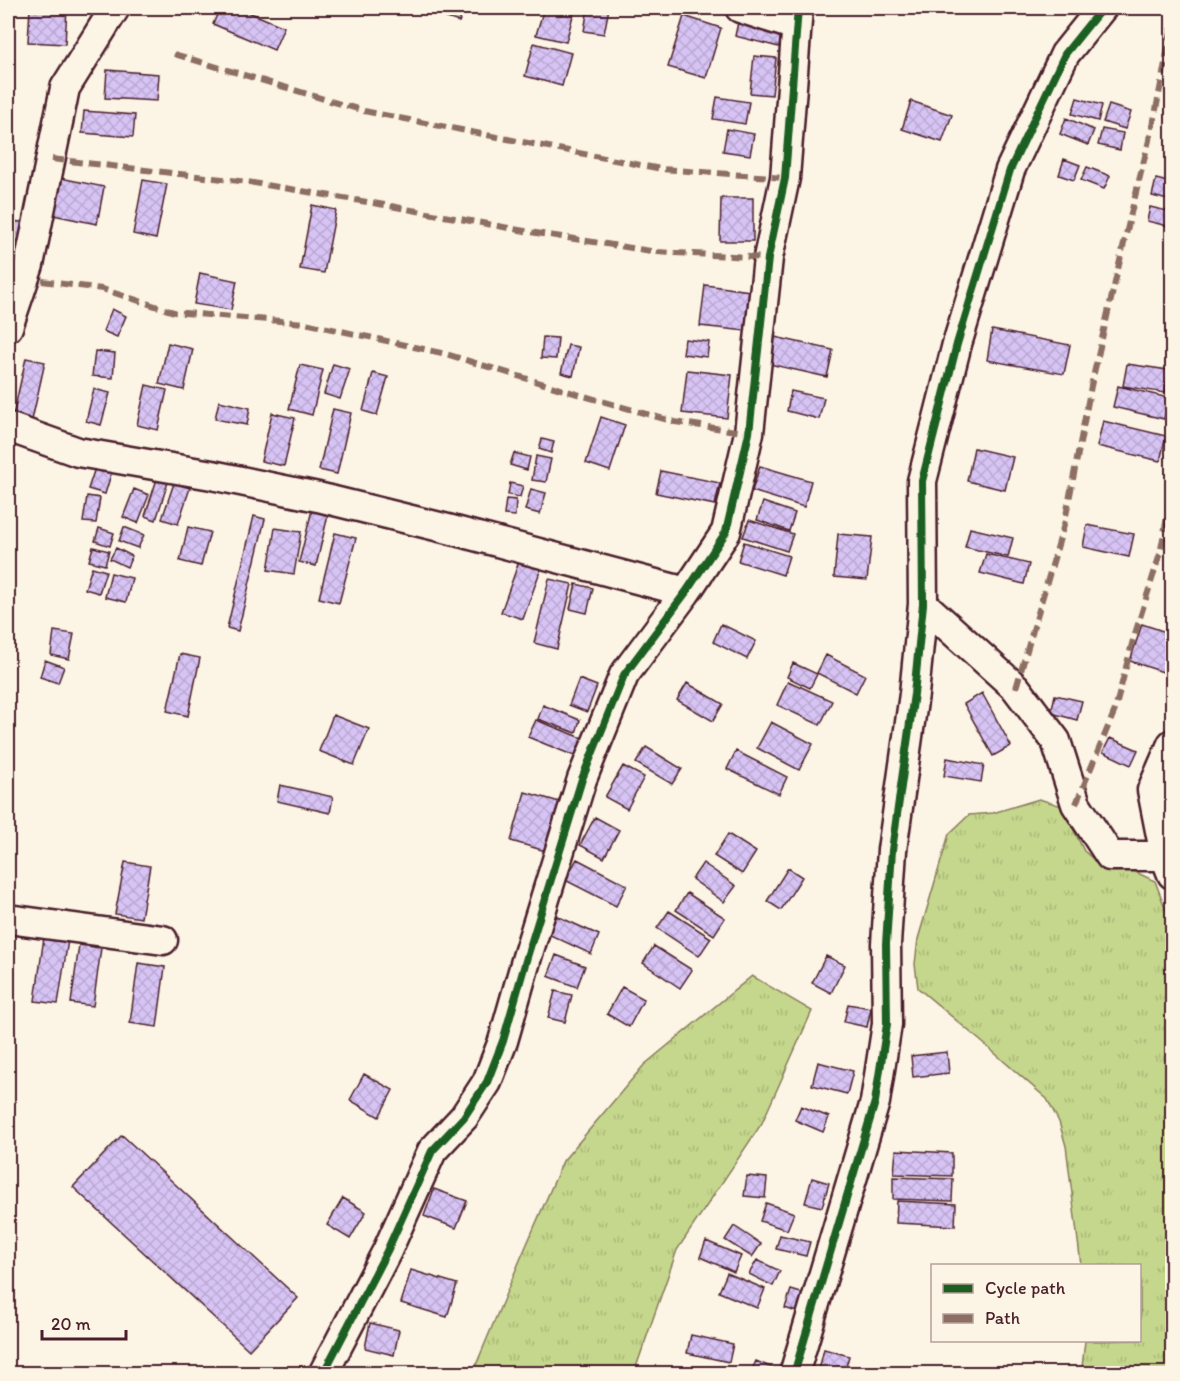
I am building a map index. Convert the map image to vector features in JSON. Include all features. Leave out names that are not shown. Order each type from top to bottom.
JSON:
[{"type":"street","points":[[8,327],[29,265],[65,88],[115,8]]},
{"type":"street","points":[[323,1374],[387,1251],[432,1151],[464,1117],[487,1082],[503,1041],[582,779],[624,675],[686,592],[726,532],[749,434],[768,258],[785,178],[797,17],[740,8]]},
{"type":"street","points":[[794,1374],[875,1102],[887,1024],[886,944],[892,850],[914,694],[923,604],[922,481],[957,344],[1010,170],[1065,54],[1102,8]]},
{"type":"street","points":[[8,427],[78,452],[212,475],[318,497],[686,592]]},
{"type":"street","points":[[923,604],[1016,688],[1056,741],[1076,804],[1110,856],[1169,865],[1152,790],[1173,744]]},
{"type":"street","points":[[8,919],[164,940]]},
{"type":"green space","points":[[1039,799],[1062,806],[1084,851],[1105,869],[1131,870],[1155,881],[1172,926],[1172,1373],[1079,1373],[1082,1367],[1085,1342],[1141,1342],[1141,1264],[1081,1264],[1066,1146],[1059,1122],[1047,1099],[918,988],[915,964],[918,939],[949,834],[969,815],[993,813]]},
{"type":"green space","points":[[752,976],[812,1011],[762,1123],[677,1250],[634,1373],[474,1373],[563,1161],[644,1065]]},
{"type":"building","points":[[30,8],[67,8],[65,44],[28,42]]},
{"type":"building","points":[[220,8],[239,8],[284,27],[274,50],[213,24]]},
{"type":"building","points":[[447,8],[465,8],[459,22],[444,17]]},
{"type":"building","points":[[544,8],[575,8],[566,42],[536,35]]},
{"type":"building","points":[[588,8],[609,8],[604,34],[584,31]]},
{"type":"building","points":[[684,16],[721,28],[706,78],[668,67]]},
{"type":"building","points":[[739,18],[783,29],[779,47],[735,36]]},
{"type":"building","points":[[534,43],[571,53],[562,86],[525,76]]},
{"type":"building","points":[[754,56],[776,58],[772,95],[750,93]]},
{"type":"building","points":[[107,70],[159,74],[157,101],[105,98]]},
{"type":"building","points":[[717,97],[749,102],[745,124],[713,119]]},
{"type":"building","points":[[1077,98],[1102,105],[1098,121],[1072,114]]},
{"type":"building","points":[[911,101],[952,115],[942,142],[902,129]]},
{"type":"building","points":[[1109,105],[1131,112],[1125,129],[1103,122]]},
{"type":"building","points":[[84,111],[135,115],[133,137],[82,133]]},
{"type":"building","points":[[1066,118],[1094,130],[1088,145],[1060,134]]},
{"type":"building","points":[[727,129],[754,134],[750,155],[723,151]]},
{"type":"building","points":[[1102,129],[1123,133],[1120,150],[1098,145]]},
{"type":"building","points":[[1064,159],[1080,165],[1074,180],[1059,175]]},
{"type":"building","points":[[1087,167],[1110,176],[1104,189],[1081,180]]},
{"type":"building","points":[[56,177],[104,187],[97,224],[48,214]]},
{"type":"building","points":[[1156,179],[1172,183],[1172,201],[1152,196]]},
{"type":"building","points":[[143,180],[167,184],[156,239],[133,234]]},
{"type":"building","points":[[721,198],[753,198],[753,241],[720,241]]},
{"type":"building","points":[[312,205],[336,210],[324,273],[300,269]]},
{"type":"building","points":[[1150,207],[1172,212],[1168,226],[1147,221]]},
{"type":"building","points":[[8,221],[23,222],[22,241],[8,240]]},
{"type":"building","points":[[200,273],[237,281],[231,310],[194,304]]},
{"type":"building","points":[[705,285],[750,291],[746,331],[700,326]]},
{"type":"building","points":[[112,309],[126,316],[117,337],[103,331]]},
{"type":"building","points":[[992,330],[1070,345],[1064,374],[987,360]]},
{"type":"building","points":[[543,337],[558,338],[556,359],[541,358]]},
{"type":"building","points":[[775,337],[833,350],[827,377],[769,364]]},
{"type":"building","points":[[685,339],[709,342],[707,357],[683,354]]},
{"type":"building","points":[[168,343],[193,349],[184,390],[159,384]]},
{"type":"building","points":[[568,345],[579,347],[573,376],[561,373]]},
{"type":"building","points":[[95,351],[115,353],[113,378],[92,376]]},
{"type":"building","points":[[26,358],[45,362],[32,420],[13,416]]},
{"type":"building","points":[[333,364],[350,369],[340,399],[324,394]]},
{"type":"building","points":[[1127,364],[1168,370],[1165,393],[1123,386]]},
{"type":"building","points":[[300,365],[323,370],[312,415],[289,409]]},
{"type":"building","points":[[687,370],[732,375],[727,418],[682,413]]},
{"type":"building","points":[[373,373],[388,377],[377,415],[363,411]]},
{"type":"building","points":[[146,385],[167,390],[158,430],[137,425]]},
{"type":"building","points":[[1118,386],[1169,398],[1164,419],[1113,407]]},
{"type":"building","points":[[94,389],[110,393],[101,425],[86,421]]},
{"type":"building","points":[[791,391],[824,398],[819,419],[787,411]]},
{"type":"building","points":[[219,401],[250,408],[247,425],[215,419]]},
{"type":"building","points":[[333,409],[351,413],[337,474],[319,470]]},
{"type":"building","points":[[272,413],[295,418],[284,466],[261,461]]},
{"type":"building","points":[[601,417],[625,425],[610,471],[586,463]]},
{"type":"building","points":[[1103,421],[1166,436],[1160,461],[1097,446]]},
{"type":"building","points":[[542,439],[554,442],[551,453],[539,449]]},
{"type":"building","points":[[974,448],[1013,457],[1005,490],[967,481]]},
{"type":"building","points":[[514,453],[530,457],[527,470],[510,465]]},
{"type":"building","points":[[536,456],[551,459],[546,482],[532,480]]},
{"type":"building","points":[[96,465],[112,471],[105,494],[88,489]]},
{"type":"building","points":[[760,466],[811,481],[804,507],[752,491]]},
{"type":"building","points":[[661,471],[720,483],[715,505],[656,493]]},
{"type":"building","points":[[157,479],[168,482],[156,520],[145,516]]},
{"type":"building","points":[[174,483],[190,488],[178,524],[162,519]]},
{"type":"building","points":[[510,483],[523,486],[520,497],[508,495]]},
{"type":"building","points":[[134,489],[149,495],[138,523],[123,517]]},
{"type":"building","points":[[531,489],[546,493],[540,514],[525,510]]},
{"type":"building","points":[[87,496],[100,498],[96,523],[83,522]]},
{"type":"building","points":[[506,499],[516,500],[515,516],[504,515]]},
{"type":"building","points":[[763,502],[795,513],[789,531],[757,520]]},
{"type":"building","points":[[312,510],[328,515],[316,566],[299,562]]},
{"type":"building","points":[[254,516],[265,519],[238,631],[227,628]]},
{"type":"building","points":[[749,520],[793,534],[787,551],[743,537]]},
{"type":"building","points":[[1087,525],[1134,534],[1129,557],[1083,547]]},
{"type":"building","points":[[124,527],[144,535],[138,548],[119,541]]},
{"type":"building","points":[[188,527],[210,532],[201,566],[180,561]]},
{"type":"building","points":[[99,528],[114,533],[110,546],[95,541]]},
{"type":"building","points":[[275,528],[301,532],[294,574],[268,570]]},
{"type":"building","points":[[970,528],[1013,538],[1008,557],[965,547]]},
{"type":"building","points":[[335,533],[356,538],[339,603],[319,598]]},
{"type":"building","points":[[838,534],[872,537],[867,580],[834,577]]},
{"type":"building","points":[[744,542],[789,556],[783,575],[738,561]]},
{"type":"building","points":[[93,547],[109,551],[105,565],[89,561]]},
{"type":"building","points":[[116,548],[132,556],[127,567],[110,559]]},
{"type":"building","points":[[986,554],[1029,564],[1024,584],[980,573]]},
{"type":"building","points":[[521,556],[543,563],[523,619],[501,612]]},
{"type":"building","points":[[92,567],[106,571],[99,593],[85,589]]},
{"type":"building","points":[[111,573],[132,578],[126,602],[105,597]]},
{"type":"building","points":[[549,579],[572,584],[557,649],[534,643]]},
{"type":"building","points":[[576,584],[593,588],[587,613],[570,609]]},
{"type":"building","points":[[721,624],[756,641],[747,659],[713,642]]},
{"type":"building","points":[[1142,624],[1172,634],[1172,662],[1169,674],[1130,661]]},
{"type":"building","points":[[54,631],[74,634],[69,659],[51,655]]},
{"type":"building","points":[[180,654],[200,658],[188,716],[167,711]]},
{"type":"building","points":[[826,655],[865,675],[856,693],[817,673]]},
{"type":"building","points":[[45,660],[64,667],[58,683],[40,677]]},
{"type":"building","points":[[793,663],[817,674],[810,688],[787,677]]},
{"type":"building","points":[[579,679],[597,686],[587,712],[569,705]]},
{"type":"building","points":[[788,681],[832,701],[820,725],[777,705]]},
{"type":"building","points":[[687,683],[723,704],[713,721],[677,700]]},
{"type":"building","points":[[982,693],[1011,746],[993,756],[964,704]]},
{"type":"building","points":[[1055,695],[1082,701],[1077,720],[1051,713]]},
{"type":"building","points":[[543,705],[580,720],[576,733],[538,719]]},
{"type":"building","points":[[333,715],[369,729],[354,765],[319,751]]},
{"type":"building","points":[[536,720],[585,739],[577,757],[528,737]]},
{"type":"building","points":[[771,722],[813,744],[799,770],[757,748]]},
{"type":"building","points":[[1110,738],[1138,750],[1131,765],[1103,752]]},
{"type":"building","points":[[646,747],[682,769],[672,784],[636,763]]},
{"type":"building","points":[[736,751],[787,777],[779,794],[727,769]]},
{"type":"building","points":[[947,758],[984,765],[981,782],[944,776]]},
{"type":"building","points":[[623,766],[644,777],[627,809],[605,797]]},
{"type":"building","points":[[280,785],[333,797],[330,813],[277,801]]},
{"type":"building","points":[[525,792],[563,803],[549,852],[511,841]]},
{"type":"building","points":[[595,817],[619,830],[604,858],[580,845]]},
{"type":"building","points":[[728,834],[756,852],[742,874],[714,856]]},
{"type":"building","points":[[577,859],[627,885],[616,906],[565,880]]},
{"type":"building","points":[[125,862],[150,866],[141,918],[115,914]]},
{"type":"building","points":[[703,863],[736,886],[724,902],[692,879]]},
{"type":"building","points":[[788,868],[802,877],[781,910],[767,901]]},
{"type":"building","points":[[687,893],[725,918],[714,935],[676,910]]},
{"type":"building","points":[[669,911],[711,938],[699,956],[657,928]]},
{"type":"building","points":[[557,916],[599,935],[591,954],[548,934]]},
{"type":"building","points":[[44,937],[68,940],[58,1004],[35,1001]]},
{"type":"building","points":[[79,945],[101,948],[93,1006],[71,1003]]},
{"type":"building","points":[[654,946],[692,970],[680,988],[643,963]]},
{"type":"building","points":[[556,955],[585,966],[577,987],[548,976]]},
{"type":"building","points":[[826,956],[845,965],[831,993],[812,983]]},
{"type":"building","points":[[138,963],[165,967],[157,1027],[130,1023]]},
{"type":"building","points":[[622,987],[644,999],[629,1027],[607,1014]]},
{"type":"building","points":[[555,991],[572,995],[565,1022],[548,1018]]},
{"type":"building","points":[[848,1004],[871,1008],[867,1027],[844,1022]]},
{"type":"building","points":[[947,1052],[949,1073],[913,1077],[911,1056]]},
{"type":"building","points":[[818,1062],[853,1071],[847,1094],[812,1085]]},
{"type":"building","points":[[364,1074],[393,1090],[379,1117],[350,1100]]},
{"type":"building","points":[[801,1106],[829,1117],[823,1132],[795,1120]]},
{"type":"building","points":[[122,1135],[298,1298],[249,1350],[73,1187]]},
{"type":"building","points":[[896,1150],[952,1153],[952,1176],[894,1174]]},
{"type":"building","points":[[747,1176],[767,1178],[765,1198],[744,1196]]},
{"type":"building","points":[[893,1177],[953,1179],[952,1201],[893,1199]]},
{"type":"building","points":[[812,1178],[829,1183],[822,1207],[805,1203]]},
{"type":"building","points":[[434,1189],[467,1201],[456,1228],[424,1216]]},
{"type":"building","points":[[343,1198],[366,1212],[350,1239],[327,1225]]},
{"type":"building","points":[[897,1201],[956,1204],[955,1226],[896,1223]]},
{"type":"building","points":[[766,1203],[794,1213],[787,1230],[760,1221]]},
{"type":"building","points":[[734,1226],[761,1244],[752,1257],[725,1240]]},
{"type":"building","points":[[780,1235],[810,1242],[806,1256],[776,1249]]},
{"type":"building","points":[[706,1241],[741,1256],[734,1272],[700,1257]]},
{"type":"building","points":[[757,1260],[780,1271],[773,1286],[749,1274]]},
{"type":"building","points":[[411,1270],[457,1284],[447,1317],[401,1303]]},
{"type":"building","points":[[727,1273],[765,1289],[757,1308],[719,1292]]},
{"type":"building","points":[[791,1290],[808,1295],[802,1314],[785,1308]]},
{"type":"building","points":[[370,1323],[399,1330],[394,1355],[365,1348]]},
{"type":"building","points":[[691,1335],[733,1344],[729,1362],[687,1353]]},
{"type":"building","points":[[824,1349],[849,1356],[844,1374],[818,1374]]},
{"type":"building","points":[[756,1361],[780,1371],[779,1374],[750,1374]]},
{"type":"marked path","points":[[1016,688],[1065,521],[1091,386],[1154,120],[1172,27]]},
{"type":"marked path","points":[[174,54],[364,111],[661,169],[785,178]]},
{"type":"marked path","points":[[52,159],[248,182],[657,252],[768,258]]},
{"type":"marked path","points":[[42,281],[102,289],[174,312],[305,323],[446,354],[675,422],[749,433]]},
{"type":"marked path","points":[[1076,804],[1115,710],[1133,640],[1160,554],[1172,491]]},
{"type":"cycle path","points":[[323,1374],[387,1251],[432,1151],[464,1117],[487,1082],[503,1041],[582,779],[624,675],[686,592],[726,532],[749,433],[768,258],[785,178],[798,8]]},
{"type":"cycle path","points":[[794,1374],[875,1102],[887,1024],[886,944],[892,850],[914,694],[923,604],[922,481],[957,344],[1010,170],[1065,54],[1102,8]]}]
